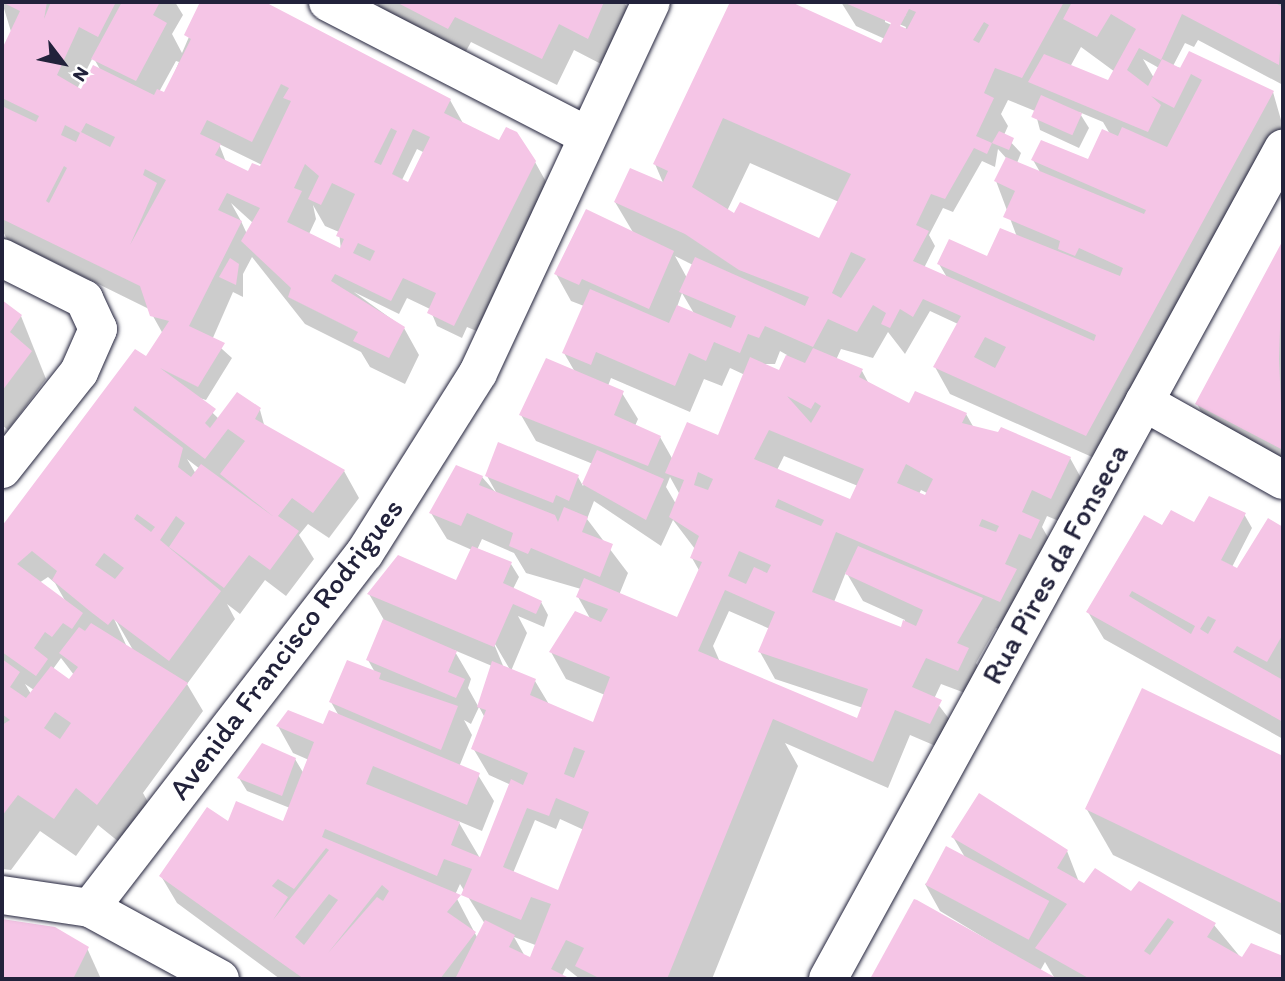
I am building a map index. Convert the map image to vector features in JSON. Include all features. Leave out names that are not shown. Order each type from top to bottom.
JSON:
[{"type":"street","points":[[328,2],[586,135]]},
{"type":"street","name":"Avenida Francisco Rodrigues","points":[[90,908],[364,554],[478,373],[586,135],[650,2]]},
{"type":"street","name":"Rua Pires da Fonseca","points":[[828,979],[1283,149]]},
{"type":"street","points":[[2,258],[84,299],[94,312],[96,345],[2,469]]},
{"type":"street","points":[[1144,402],[1283,480]]},
{"type":"street","points":[[2,895],[90,908],[220,979]]},
{"type":"building","points":[[2,2],[47,2],[44,19],[51,2],[116,2],[98,37],[79,27],[57,75],[81,89],[93,65],[154,95],[157,89],[164,92],[191,39],[184,35],[200,2],[265,2],[451,99],[444,113],[499,140],[506,127],[517,132],[536,161],[454,326],[427,313],[436,293],[403,278],[391,301],[335,274],[331,281],[405,327],[389,358],[353,341],[358,332],[288,297],[291,288],[241,241],[260,208],[227,193],[218,210],[242,221],[189,326],[225,343],[198,387],[160,368],[216,409],[205,423],[210,428],[237,392],[261,408],[255,419],[345,470],[313,513],[292,498],[278,516],[299,531],[270,570],[249,555],[224,588],[169,547],[185,523],[176,516],[160,540],[221,591],[169,661],[113,619],[108,625],[91,612],[52,580],[57,571],[32,551],[17,564],[83,613],[72,629],[63,623],[52,637],[45,632],[34,648],[48,659],[36,676],[2,652],[2,526],[135,349],[146,356],[169,321],[150,316],[140,286],[2,219],[2,106],[36,122],[39,116],[2,98],[2,49],[20,11]],"holes":[[[281,84],[289,88],[283,98],[291,101],[260,166],[252,163],[248,171],[215,155],[221,144],[200,134],[207,120],[252,142]],[[86,123],[115,137],[110,147],[81,132]],[[65,125],[80,133],[76,142],[61,135]],[[391,128],[397,131],[381,165],[374,162]],[[413,129],[430,137],[408,182],[392,174]],[[305,164],[319,176],[308,199],[321,205],[332,183],[355,194],[336,236],[344,239],[340,248],[287,222],[302,191],[294,188]],[[64,166],[67,168],[49,203],[46,201]],[[145,169],[166,180],[130,245],[157,183],[143,175]],[[358,243],[375,251],[370,261],[353,253]],[[135,406],[205,459],[228,429],[245,441],[220,474],[274,517],[201,464],[191,477],[178,467],[183,448],[133,410]],[[137,514],[155,527],[151,532],[134,519]],[[104,553],[124,568],[115,579],[95,565]]]},
{"type":"building","points":[[122,2],[160,2],[153,15],[167,23],[136,81],[91,59]]},
{"type":"building","points":[[396,2],[604,2],[588,39],[559,24],[542,59],[455,17],[448,29]]},
{"type":"building","points":[[730,2],[791,2],[881,43],[891,23],[843,2],[1064,2],[1022,78],[995,68],[984,93],[994,98],[976,136],[992,143],[987,154],[974,148],[945,199],[931,194],[916,225],[929,231],[913,261],[1094,341],[1096,335],[937,264],[949,239],[987,256],[1000,228],[1120,276],[1123,268],[1079,248],[1075,256],[1058,249],[1060,241],[1003,217],[1015,191],[994,181],[1006,157],[1144,214],[1146,210],[1031,160],[1041,140],[1088,159],[1102,129],[1118,136],[1122,127],[1167,147],[1202,80],[1191,74],[1174,108],[1151,96],[1161,105],[1148,132],[1028,82],[1044,54],[1108,80],[1136,29],[1111,14],[1097,37],[1063,19],[1072,2],[1273,2],[1283,7],[1279,65],[1182,14],[1161,60],[1139,48],[1127,70],[1148,86],[1162,59],[1180,68],[1189,51],[1274,91],[1086,436],[933,367],[961,316],[923,299],[913,317],[900,309],[890,328],[881,324],[886,313],[873,305],[857,332],[828,319],[813,347],[765,326],[759,338],[748,334],[740,353],[714,342],[706,361],[689,353],[675,386],[596,352],[591,365],[562,353],[590,289],[669,323],[677,305],[731,328],[736,316],[679,292],[695,257],[805,306],[809,297],[739,270],[685,234],[614,202],[630,168],[663,182],[668,171],[653,164]],"holes":[[[909,9],[916,12],[907,29],[900,26]],[[984,22],[989,25],[979,43],[973,40]],[[723,118],[851,174],[819,238],[740,202],[734,213],[692,187]],[[851,252],[866,259],[841,298],[832,293]],[[985,337],[1006,347],[995,368],[974,357]]]},
{"type":"building","points":[[1041,95],[1082,113],[1072,135],[1031,117]]},
{"type":"building","points":[[999,131],[1014,138],[1009,150],[992,143]]},
{"type":"building","points":[[586,209],[674,251],[649,309],[582,279],[579,285],[554,274]]},
{"type":"building","points":[[1283,240],[1279,359],[1283,450],[1195,404]]},
{"type":"building","points":[[230,258],[239,264],[236,285],[219,277]]},
{"type":"building","points":[[2,300],[22,315],[10,332],[32,351],[2,391]]},
{"type":"building","points":[[813,348],[863,369],[859,377],[909,403],[915,391],[967,413],[962,423],[998,432],[1001,427],[1071,457],[1051,499],[1032,490],[1022,512],[1040,520],[1031,539],[1019,534],[1005,564],[1017,569],[1000,602],[836,532],[812,592],[901,627],[903,620],[916,626],[923,610],[845,574],[858,546],[983,598],[957,643],[969,648],[958,671],[926,658],[912,687],[942,700],[930,724],[895,710],[873,762],[773,719],[667,979],[601,979],[575,966],[584,948],[566,940],[551,969],[571,979],[455,979],[485,920],[515,935],[509,947],[530,957],[551,904],[531,897],[521,920],[461,895],[447,912],[476,932],[440,979],[304,979],[159,876],[207,807],[228,821],[236,801],[283,821],[314,742],[276,726],[288,710],[323,724],[329,710],[480,773],[467,805],[373,766],[366,784],[460,822],[451,845],[480,857],[511,779],[523,785],[528,773],[471,749],[486,710],[477,707],[492,661],[536,679],[530,695],[593,722],[610,677],[549,652],[575,611],[601,622],[608,609],[576,597],[584,578],[677,617],[702,562],[690,558],[699,536],[669,517],[684,480],[665,473],[687,422],[718,435],[750,357],[779,370],[786,355],[805,363]],"holes":[[[787,396],[811,409],[815,402],[821,406],[811,423]],[[769,430],[864,469],[850,499],[754,459]],[[906,464],[933,479],[925,495],[897,483]],[[698,472],[713,479],[708,490],[694,485]],[[778,499],[824,520],[821,526],[775,507]],[[982,519],[999,526],[996,532],[979,526]],[[739,551],[771,565],[767,573],[754,567],[746,584],[728,576]],[[725,590],[775,612],[758,652],[868,689],[857,718],[698,651]],[[574,747],[585,751],[574,778],[564,774]],[[556,798],[589,812],[558,890],[503,867],[527,808],[549,816]],[[325,829],[437,876],[444,859],[472,869],[461,895],[322,837]],[[326,848],[329,850],[273,920],[288,897],[272,886],[278,879],[294,889]],[[382,885],[389,891],[383,901],[377,897],[328,953]],[[329,894],[338,900],[304,945],[295,937]]]},
{"type":"building","points":[[546,358],[624,391],[614,415],[661,436],[648,466],[519,415]]},
{"type":"building","points":[[498,442],[579,475],[569,501],[556,495],[553,503],[485,476]]},
{"type":"building","points":[[597,450],[664,479],[646,520],[582,484]]},
{"type":"building","points":[[456,465],[483,476],[479,485],[555,515],[558,522],[564,507],[588,517],[582,532],[613,544],[600,577],[531,548],[528,554],[509,546],[513,533],[467,513],[461,526],[429,513]]},
{"type":"building","points":[[1209,496],[1246,513],[1221,560],[1237,568],[1268,518],[1283,527],[1283,634],[1267,662],[1237,646],[1233,652],[1283,680],[1283,722],[1086,612],[1144,515],[1162,525],[1171,510],[1194,522]],"holes":[[[1132,591],[1195,626],[1191,634],[1129,596]],[[1208,616],[1216,620],[1208,634],[1200,629]]]},
{"type":"building","points":[[472,546],[512,562],[503,583],[542,601],[536,614],[513,604],[494,647],[367,594],[398,555],[456,580]]},
{"type":"building","points":[[383,619],[457,651],[448,672],[465,679],[456,698],[366,660]]},
{"type":"building","points":[[91,623],[188,683],[97,805],[76,788],[54,819],[18,795],[2,816],[2,725],[10,720],[2,714],[2,659],[20,672],[10,687],[26,698],[51,666],[69,679],[78,667],[59,653],[79,627],[85,631]],"holes":[[[55,712],[71,723],[60,739],[44,728]]]},
{"type":"building","points":[[347,660],[381,673],[379,679],[458,706],[441,750],[329,702]]},
{"type":"building","points":[[1142,688],[1283,756],[1283,904],[1085,809]]},
{"type":"building","points":[[262,743],[296,758],[282,796],[237,778]]},
{"type":"building","points":[[979,793],[1068,850],[1057,868],[1084,883],[1095,868],[1131,891],[1139,881],[1216,923],[1207,937],[1242,957],[1251,943],[1283,956],[1283,979],[1090,979],[1035,948],[1067,904],[951,837]],"holes":[[[1168,918],[1174,922],[1150,955],[1144,951]]]},
{"type":"building","points":[[946,846],[1049,901],[1029,940],[925,885]]},
{"type":"building","points":[[914,899],[917,900],[1058,979],[870,979]]},
{"type":"building","points":[[2,919],[55,927],[89,947],[73,979],[2,979]]}]
